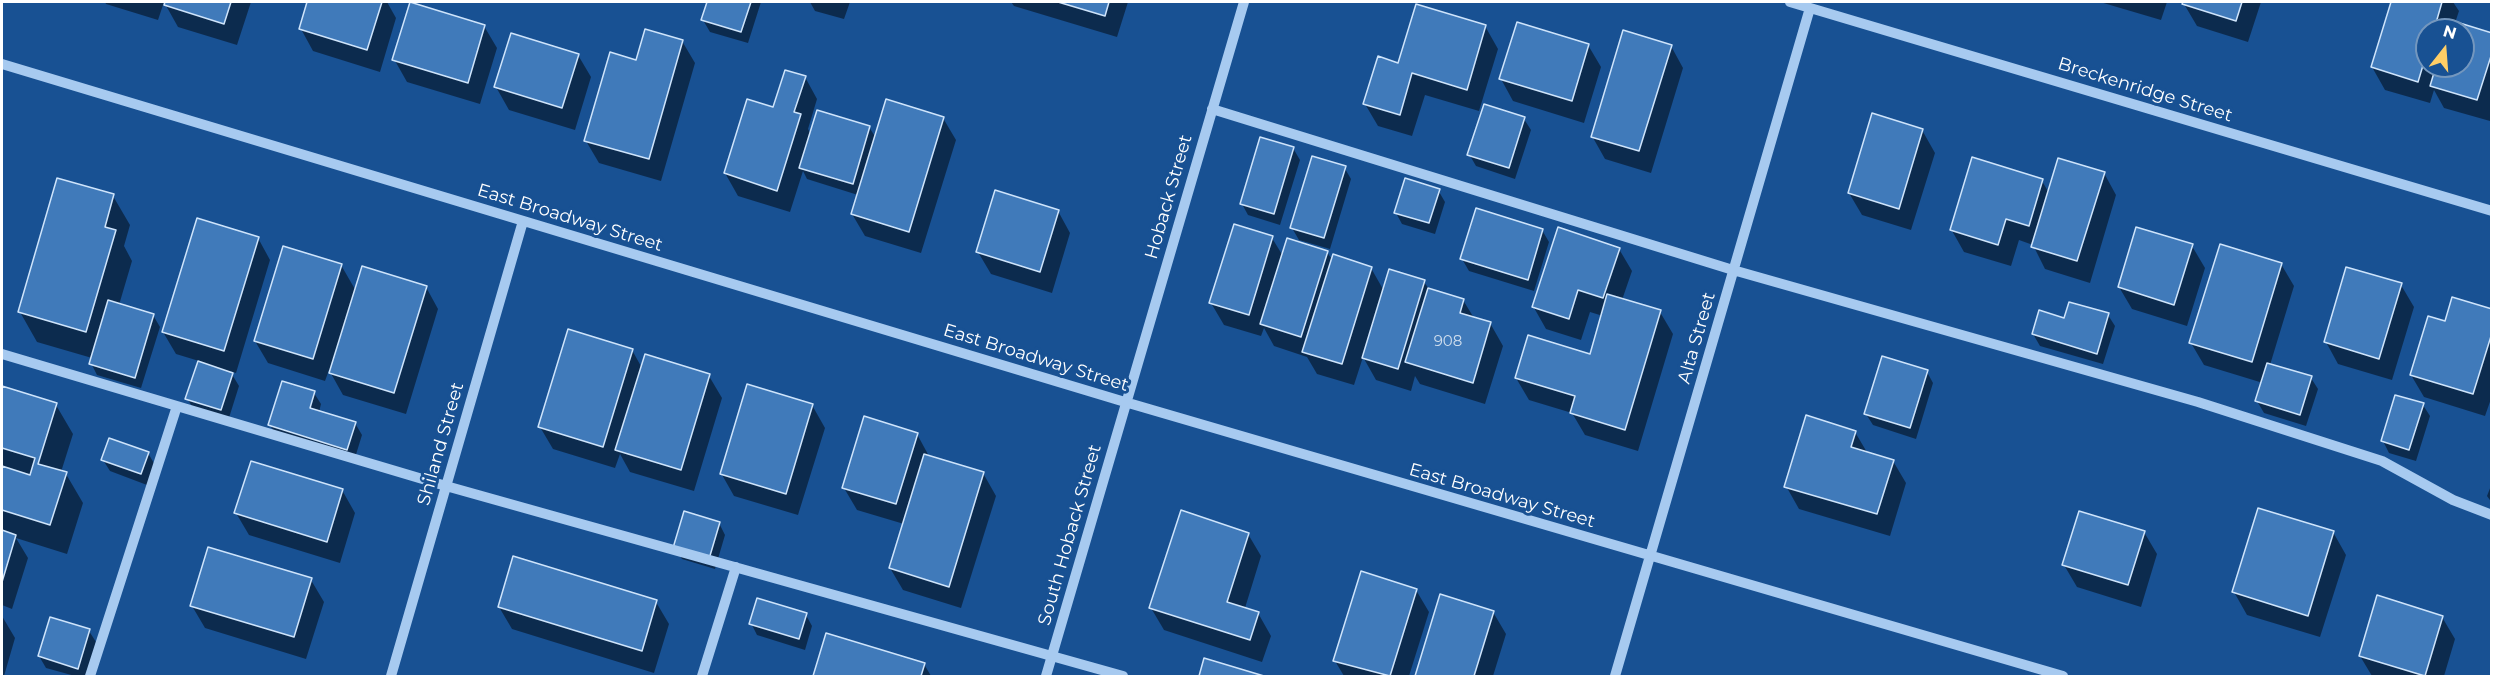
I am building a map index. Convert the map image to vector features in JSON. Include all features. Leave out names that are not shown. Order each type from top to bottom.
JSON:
[{"type":"street","name":"Hoback Street","points":[[1125,402],[1244,2]]},
{"type":"street","name":"Breckenridge Street","points":[[1790,2],[2492,210]]},
{"type":"street","name":"Alta Street","points":[[1615,676],[1810,8]]},
{"type":"street","name":"East Broadway Street","points":[[2,64],[1125,402],[2063,676]]},
{"type":"street","points":[[1212,109],[1733,270],[2198,402],[2382,461],[2453,500],[2492,515]]},
{"type":"street","name":"Shiland Street","points":[[391,676],[523,221]]},
{"type":"street","points":[[2,354],[446,486],[1123,676]]},
{"type":"street","name":"South Hoback Street","points":[[1046,676],[1125,402]]},
{"type":"street","points":[[90,676],[177,406]]},
{"type":"street","points":[[702,676],[736,567]]},
{"type":"building","points":[[165,2],[231,2],[224,24],[164,5]]},
{"type":"building","points":[[307,2],[382,2],[367,50],[299,29]]},
{"type":"building","points":[[410,2],[485,25],[468,83],[392,60]]},
{"type":"building","points":[[707,2],[751,2],[741,32],[701,20]]},
{"type":"building","points":[[1058,2],[1109,2],[1105,16]]},
{"type":"building","points":[[2183,2],[2242,2],[2236,21],[2182,4]]},
{"type":"building","points":[[2391,2],[2442,2],[2437,18],[2415,18],[2415,78],[2419,78],[2418,82],[2371,67]]},
{"type":"building","points":[[1416,4],[1486,25],[1467,90],[1412,73],[1400,115],[1363,104],[1378,56],[1398,63]]},
{"type":"building","points":[[1517,22],[1589,44],[1572,101],[1499,79]]},
{"type":"building","points":[[2475,28],[2492,33],[2492,53],[2477,100],[2430,86],[2432,78],[2475,78]]},
{"type":"building","points":[[645,29],[683,40],[649,159],[584,141],[610,52],[636,60]]},
{"type":"building","points":[[1623,30],[1672,45],[1639,151],[1591,137]]},
{"type":"building","points":[[511,33],[579,54],[562,108],[494,87]]},
{"type":"building","points":[[785,70],[806,76],[794,112],[801,114],[777,191],[724,173],[747,99],[773,107]]},
{"type":"building","points":[[886,99],[944,117],[909,232],[851,214]]},
{"type":"building","points":[[1484,104],[1525,117],[1509,168],[1467,155]]},
{"type":"building","points":[[817,110],[870,126],[853,184],[799,168]]},
{"type":"building","points":[[1872,113],[1923,129],[1899,209],[1848,193]]},
{"type":"building","points":[[1260,137],[1294,147],[1274,214],[1240,204]]},
{"type":"building","points":[[1312,156],[1346,166],[1324,238],[1290,228]]},
{"type":"building","points":[[1972,157],[2043,179],[2029,226],[2006,219],[1998,245],[1950,230]]},
{"type":"building","points":[[2058,158],[2105,172],[2077,261],[2031,247]]},
{"type":"building","points":[[57,178],[114,194],[105,227],[116,230],[86,332],[18,312]]},
{"type":"building","points":[[1405,178],[1440,189],[1429,223],[1394,213]]},
{"type":"building","points":[[995,190],[1059,210],[1040,272],[976,252]]},
{"type":"building","points":[[1476,208],[1543,229],[1528,280],[1460,259]]},
{"type":"building","points":[[197,218],[259,237],[224,351],[162,332]]},
{"type":"building","points":[[1234,224],[1273,236],[1249,315],[1209,303]]},
{"type":"building","points":[[1558,227],[1620,248],[1603,298],[1578,290],[1569,319],[1532,307]]},
{"type":"building","points":[[2136,227],[2193,244],[2174,305],[2118,287]]},
{"type":"building","points":[[1287,238],[1328,251],[1301,337],[1260,324]]},
{"type":"building","points":[[2220,244],[2282,263],[2252,362],[2189,343]]},
{"type":"building","points":[[283,246],[342,264],[313,359],[254,341]]},
{"type":"building","points":[[1333,254],[1372,267],[1342,364],[1302,352]]},
{"type":"building","points":[[362,266],[427,286],[394,393],[329,373]]},
{"type":"building","points":[[2346,267],[2402,283],[2379,359],[2324,342]]},
{"type":"building","points":[[1389,269],[1425,280],[1398,369],[1362,358]]},
{"type":"building","points":[[1428,288],[1464,299],[1460,313],[1491,322],[1473,383],[1405,362]]},
{"type":"building","points":[[1607,294],[1661,310],[1625,430],[1570,413],[1575,396],[1515,378],[1528,335],[1590,354]]},
{"type":"building","points":[[2452,297],[2492,309],[2492,333],[2473,394],[2410,375],[2428,316],[2445,321]]},
{"type":"building","points":[[108,300],[154,314],[135,378],[89,364]]},
{"type":"building","points":[[2069,302],[2109,313],[2097,354],[2032,334],[2039,310],[2064,318]]},
{"type":"building","points":[[568,329],[633,349],[603,447],[538,427]]},
{"type":"building","points":[[645,354],[710,374],[681,470],[615,450]]},
{"type":"building","points":[[1882,356],[1928,370],[1910,428],[1864,414]]},
{"type":"building","points":[[198,361],[233,373],[221,410],[185,399]]},
{"type":"building","points":[[2267,363],[2312,376],[2300,415],[2255,401]]},
{"type":"building","points":[[282,381],[315,391],[310,408],[356,422],[347,450],[268,425]]},
{"type":"building","points":[[747,384],[813,404],[786,494],[720,474]]},
{"type":"building","points":[[2,386],[57,403],[38,464],[67,472],[50,525],[2,510],[2,466],[30,475],[35,458],[2,448]]},
{"type":"building","points":[[2395,395],[2424,403],[2409,450],[2381,441]]},
{"type":"building","points":[[1806,415],[1856,431],[1851,447],[1894,460],[1877,514],[1784,487]]},
{"type":"building","points":[[864,416],[918,433],[896,504],[842,488]]},
{"type":"building","points":[[109,438],[149,452],[141,474],[101,460]]},
{"type":"building","points":[[924,454],[984,472],[949,587],[889,568]]},
{"type":"building","points":[[251,461],[343,489],[327,542],[234,513]]},
{"type":"building","points":[[2258,508],[2334,531],[2308,616],[2232,592]]},
{"type":"building","points":[[1181,510],[1249,533],[1227,602],[1259,612],[1250,640],[1149,608]]},
{"type":"building","points":[[684,511],[720,522],[709,559],[673,548]]},
{"type":"building","points":[[2079,511],[2145,531],[2128,585],[2062,565]]},
{"type":"building","points":[[2,530],[16,535],[2,582]]},
{"type":"building","points":[[208,547],[312,578],[294,637],[190,606]]},
{"type":"building","points":[[513,556],[657,600],[642,651],[498,607]]},
{"type":"building","points":[[1361,571],[1417,589],[1390,676],[1333,661]]},
{"type":"building","points":[[1440,594],[1494,611],[1474,676],[1415,676]]},
{"type":"building","points":[[2377,595],[2443,616],[2425,676],[2359,656]]},
{"type":"building","points":[[757,598],[807,613],[799,639],[749,624]]},
{"type":"building","points":[[50,617],[90,629],[78,669],[38,656]]},
{"type":"building","points":[[826,633],[925,663],[921,676],[813,676]]},
{"type":"building","points":[[1204,658],[1264,676],[1199,676]]}]
